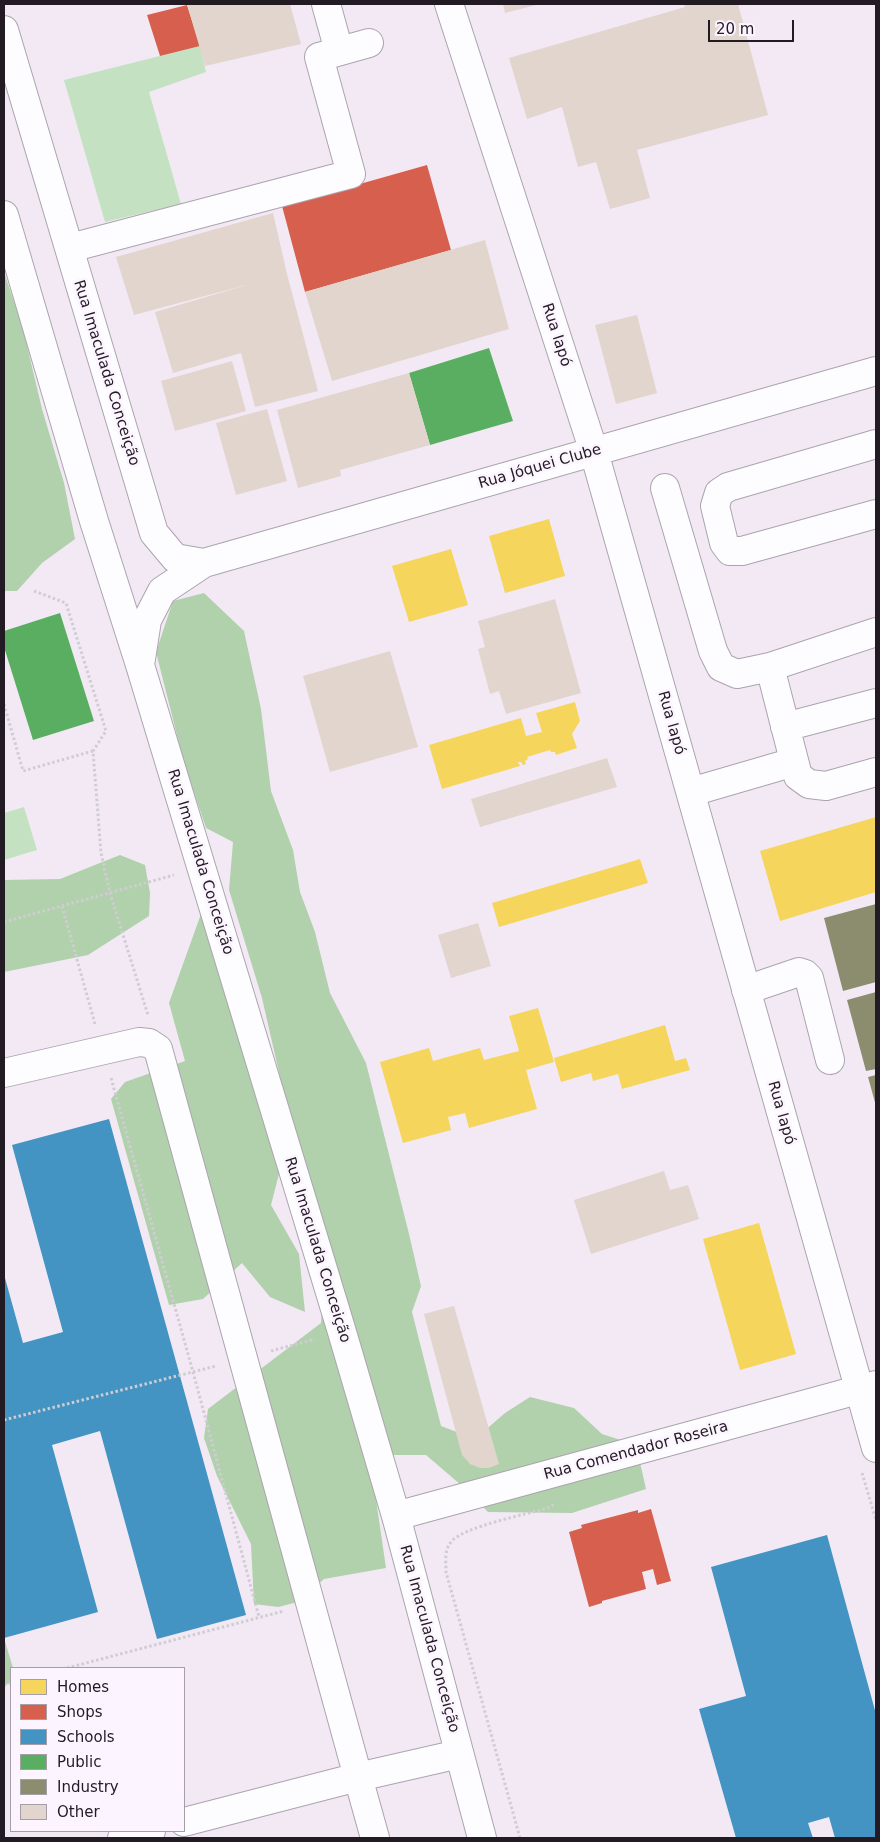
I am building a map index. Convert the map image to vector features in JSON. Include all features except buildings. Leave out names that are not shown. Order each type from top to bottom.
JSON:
[{"type":"main road","points":[[326,4],[339,51]]},
{"type":"main road","name":"Rua Iapó","points":[[448,4],[594,452],[746,990],[868,1388],[868,1457]]},
{"type":"main road","name":"Rua Imaculada Conceição","points":[[4,30],[154,533],[175,558],[204,563]]},
{"type":"main road","points":[[70,248],[351,174],[318,57],[369,43]]},
{"type":"main road","name":"Rua Imaculada Conceição","points":[[4,214],[94,521],[140,665],[342,1332],[396,1516],[482,1838]]},
{"type":"main road","name":"Rua Jóquei Clube","points":[[204,563],[876,371]]},
{"type":"main road","points":[[876,444],[728,487],[718,493],[715,506],[724,543],[730,551],[742,551],[876,514]]},
{"type":"main road","points":[[665,488],[713,651],[721,667],[737,674],[770,667],[876,632]]},
{"type":"main road","name":"Rua Imaculada Conceição","points":[[140,665],[147,620],[162,591],[204,563]]},
{"type":"main road","points":[[770,667],[798,776],[809,784],[826,786],[876,772]]},
{"type":"main road","points":[[785,726],[876,703]]},
{"type":"main road","points":[[690,792],[794,762]]},
{"type":"main road","points":[[746,990],[799,972],[806,974],[830,1060]]},
{"type":"main road","points":[[4,1073],[139,1042],[149,1043],[158,1049],[375,1838]]},
{"type":"main road","name":"Rua Comendador Roseira","points":[[396,1516],[868,1388]]},
{"type":"main road","points":[[185,1822],[358,1777],[460,1754]]},
{"type":"main road","points":[[122,1838],[147,1832]]},
{"type":"path","points":[[34,591],[66,603],[106,732],[93,751],[100,853],[110,893],[158,1049]]},
{"type":"path","points":[[4,704],[23,771],[93,751]]},
{"type":"path","points":[[4,922],[202,868]]},
{"type":"path","points":[[62,906],[193,1372],[259,1618]]},
{"type":"path","points":[[4,1420],[342,1332]]},
{"type":"path","points":[[868,1457],[876,1520]]},
{"type":"path","points":[[464,1532],[451,1542],[446,1556],[446,1572],[520,1838]]},
{"type":"path","points":[[71,1667],[310,1604]]},
{"type":"green space","points":[[200,46],[206,72],[149,92],[181,204],[105,222],[64,80]]},
{"type":"green space","points":[[4,272],[23,329],[42,409],[64,483],[75,539],[42,563],[17,591],[4,591]]},
{"type":"green space","points":[[204,593],[244,631],[261,709],[271,791],[293,850],[300,892],[315,932],[330,993],[366,1063],[409,1234],[421,1286],[412,1312],[441,1426],[475,1439],[505,1413],[530,1397],[574,1408],[602,1434],[636,1445],[646,1489],[572,1513],[488,1512],[461,1485],[426,1455],[388,1455],[374,1486],[386,1568],[324,1579],[298,1602],[278,1607],[254,1604],[251,1544],[217,1476],[204,1438],[208,1409],[321,1323],[325,1257],[262,998],[229,890],[233,842],[206,828],[183,759],[156,652],[173,601]]},
{"type":"green space","points":[[24,807],[37,850],[4,860],[4,813]]},
{"type":"green space","points":[[120,855],[145,865],[150,893],[149,916],[88,955],[4,972],[4,880],[60,879]]},
{"type":"green space","points":[[201,914],[281,1166],[271,1205],[299,1254],[305,1312],[270,1297],[242,1263],[203,1299],[169,1305],[111,1099],[125,1082],[185,1061],[169,1003]]},
{"type":"green space","points":[[4,1638],[13,1667],[10,1667],[10,1683],[4,1685]]}]
